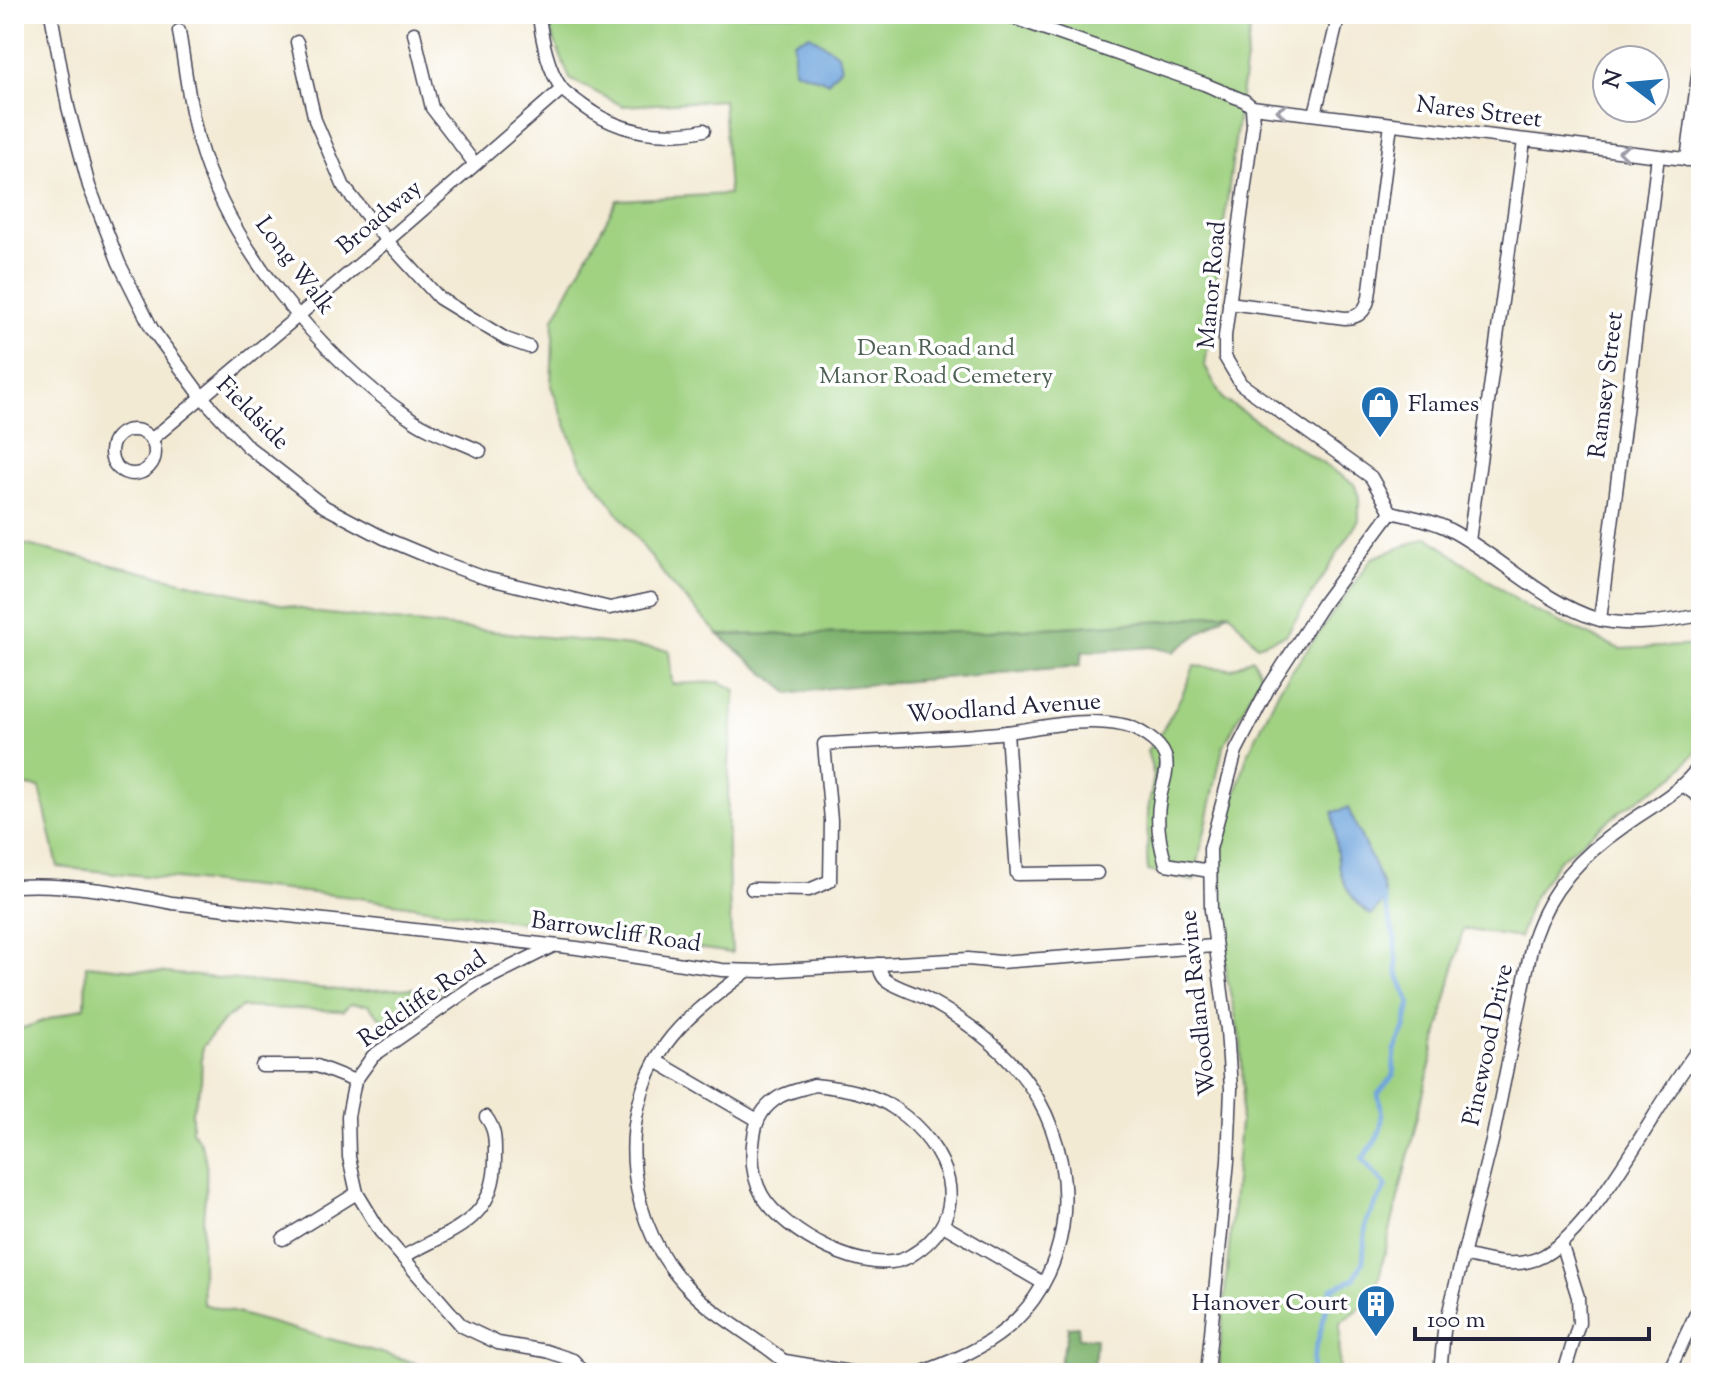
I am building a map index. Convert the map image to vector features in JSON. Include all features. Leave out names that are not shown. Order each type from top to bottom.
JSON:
[{"type":"street","name":"Fieldside","points":[[51,14],[68,107],[86,173],[119,263],[152,329],[202,397],[247,446],[325,507],[384,538],[485,578],[610,608],[651,599]]},
{"type":"street","points":[[539,14],[544,50],[562,89],[589,110],[622,128],[650,135],[681,135],[704,130]]},
{"type":"street","points":[[1002,14],[1204,84],[1252,107]]},
{"type":"street","points":[[1315,114],[1339,14]]},
{"type":"street","name":"Long Walk","points":[[179,31],[199,140],[225,208],[256,261],[298,314],[354,374],[411,419],[480,451]]},
{"type":"street","points":[[414,33],[432,108],[475,164]]},
{"type":"street","points":[[297,42],[315,120],[344,187],[387,241],[439,298],[506,339],[529,347]]},
{"type":"street","points":[[1687,160],[1701,53]]},
{"type":"street","name":"Broadway","points":[[151,440],[562,89]]},
{"type":"street","name":"Nares Street","points":[[1252,107],[1701,161]]},
{"type":"street","name":"Manor Road","points":[[1252,107],[1253,125],[1229,303],[1225,357],[1241,384],[1371,477],[1391,512]]},
{"type":"street","points":[[1229,303],[1345,318],[1355,317],[1365,309],[1391,124]]},
{"type":"street","points":[[1469,541],[1524,141]]},
{"type":"street","name":"Ramsey Street","points":[[1600,620],[1658,156]]},
{"type":"street","points":[[1391,512],[1436,523],[1558,600],[1600,620],[1638,623],[1701,615]]},
{"type":"street","name":"Woodland Ravine","points":[[1207,1373],[1228,1161],[1231,1089],[1227,1030],[1214,946],[1210,849],[1236,751],[1269,687],[1324,602],[1391,512]]},
{"type":"street","name":"Woodland Avenue","points":[[752,889],[809,890],[830,881],[831,820],[824,744],[1007,732],[1060,723],[1127,725],[1141,732],[1165,755],[1166,768],[1159,801],[1159,845],[1166,864],[1210,871]]},
{"type":"street","points":[[1007,732],[1017,874],[1097,873]]},
{"type":"street","name":"Pinewood Drive","points":[[1440,1373],[1444,1331],[1492,1141],[1540,917],[1551,896],[1581,861],[1623,826],[1684,786],[1701,764]]},
{"type":"street","points":[[1684,786],[1701,798]]},
{"type":"street","name":"Barrowcliff Road","points":[[14,886],[44,884],[117,891],[172,903],[553,945],[722,970],[968,959],[1000,962],[1214,946]]},
{"type":"street","name":"Redcliffe Road","points":[[553,945],[475,985],[373,1056],[355,1081],[348,1116],[349,1157],[357,1193],[380,1231],[462,1326],[498,1343],[546,1351],[573,1360],[585,1373]]},
{"type":"street","points":[[879,964],[886,980],[940,1006],[994,1045],[1038,1098],[1060,1151],[1065,1186],[1063,1229],[1055,1259],[1043,1283],[1020,1315],[1000,1335],[970,1354],[920,1373]]},
{"type":"street","points":[[748,971],[678,1029],[656,1061],[640,1098],[633,1146],[641,1205],[651,1235],[666,1262],[690,1290],[725,1320],[785,1361],[797,1373]]},
{"type":"street","points":[[1463,1255],[1515,1264],[1547,1255],[1561,1243],[1593,1210],[1701,1046]]},
{"type":"street","points":[[656,1061],[756,1119]]},
{"type":"street","points":[[262,1066],[317,1066],[355,1081]]},
{"type":"street","points":[[814,1085],[851,1089],[888,1104],[926,1134],[941,1155],[949,1174],[949,1200],[943,1225],[926,1246],[903,1260],[878,1262],[858,1258],[809,1238],[784,1220],[763,1195],[754,1172],[752,1149],[756,1119],[778,1098],[814,1085]]},
{"type":"street","points":[[403,1257],[476,1216],[489,1200],[495,1165],[495,1128],[486,1117]]},
{"type":"street","points":[[283,1239],[357,1193]]},
{"type":"street","points":[[943,1225],[1043,1283]]},
{"type":"street","points":[[1561,1243],[1578,1297],[1579,1323],[1564,1373]]},
{"type":"street","points":[[1668,1373],[1701,1303]]},
{"type":"street","points":[[785,1361],[856,1373]]},
{"type":"green space","name":"Dean Road and Manor Road Cemetery","points":[[549,14],[1252,14],[1205,366],[1223,399],[1354,484],[1359,497],[1359,520],[1286,635],[1257,645],[1229,612],[1169,621],[970,632],[719,635],[668,580],[581,463],[551,386],[554,318],[617,200],[729,194],[723,100],[623,106],[570,79],[548,25]]},
{"type":"green space","points":[[1428,537],[1528,608],[1620,649],[1701,645],[1701,746],[1675,776],[1622,810],[1559,860],[1533,898],[1519,938],[1463,929],[1374,1298],[1340,1323],[1339,1373],[1218,1373],[1243,1089],[1241,1043],[1227,978],[1220,907],[1224,837],[1247,756],[1280,688],[1372,558]]},
{"type":"green space","points":[[14,542],[319,613],[669,650],[672,684],[720,682],[736,690],[728,821],[732,953],[352,897],[58,867],[40,788],[14,784]]},
{"type":"green space","points":[[1229,612],[1174,652],[1152,647],[1082,652],[1080,666],[790,694],[719,635],[970,632],[1169,621]]},
{"type":"green space","points":[[1252,658],[1261,675],[1223,747],[1194,881],[1147,871],[1148,810],[1154,776],[1147,751],[1174,711],[1194,666],[1232,669]]},
{"type":"green space","points":[[86,965],[348,991],[448,987],[389,1027],[368,1005],[350,1004],[343,1011],[242,1007],[223,1021],[202,1047],[201,1085],[192,1111],[192,1131],[204,1152],[206,1163],[203,1304],[396,1357],[415,1363],[427,1373],[14,1373],[14,1031],[85,1007]]},
{"type":"green space","points":[[1078,1326],[1079,1338],[1096,1338],[1094,1373],[1061,1373],[1068,1327]]},
{"type":"water","points":[[810,35],[838,54],[841,67],[828,82],[794,70],[794,41]]},
{"type":"water","points":[[1348,808],[1382,883],[1386,900],[1371,915],[1350,893],[1340,869],[1333,812]]},
{"type":"waterway","points":[[1312,1373],[1332,1288],[1354,1279],[1363,1261],[1366,1222],[1386,1186],[1362,1159],[1380,1129],[1382,1114],[1378,1094],[1393,1076],[1395,1050],[1405,1028],[1410,1003],[1397,972],[1395,939],[1383,896]]},
{"type":"place","name":"Flames","points":[[1380,439]]},
{"type":"place","name":"Hanover Court","points":[[1376,1338]]}]
